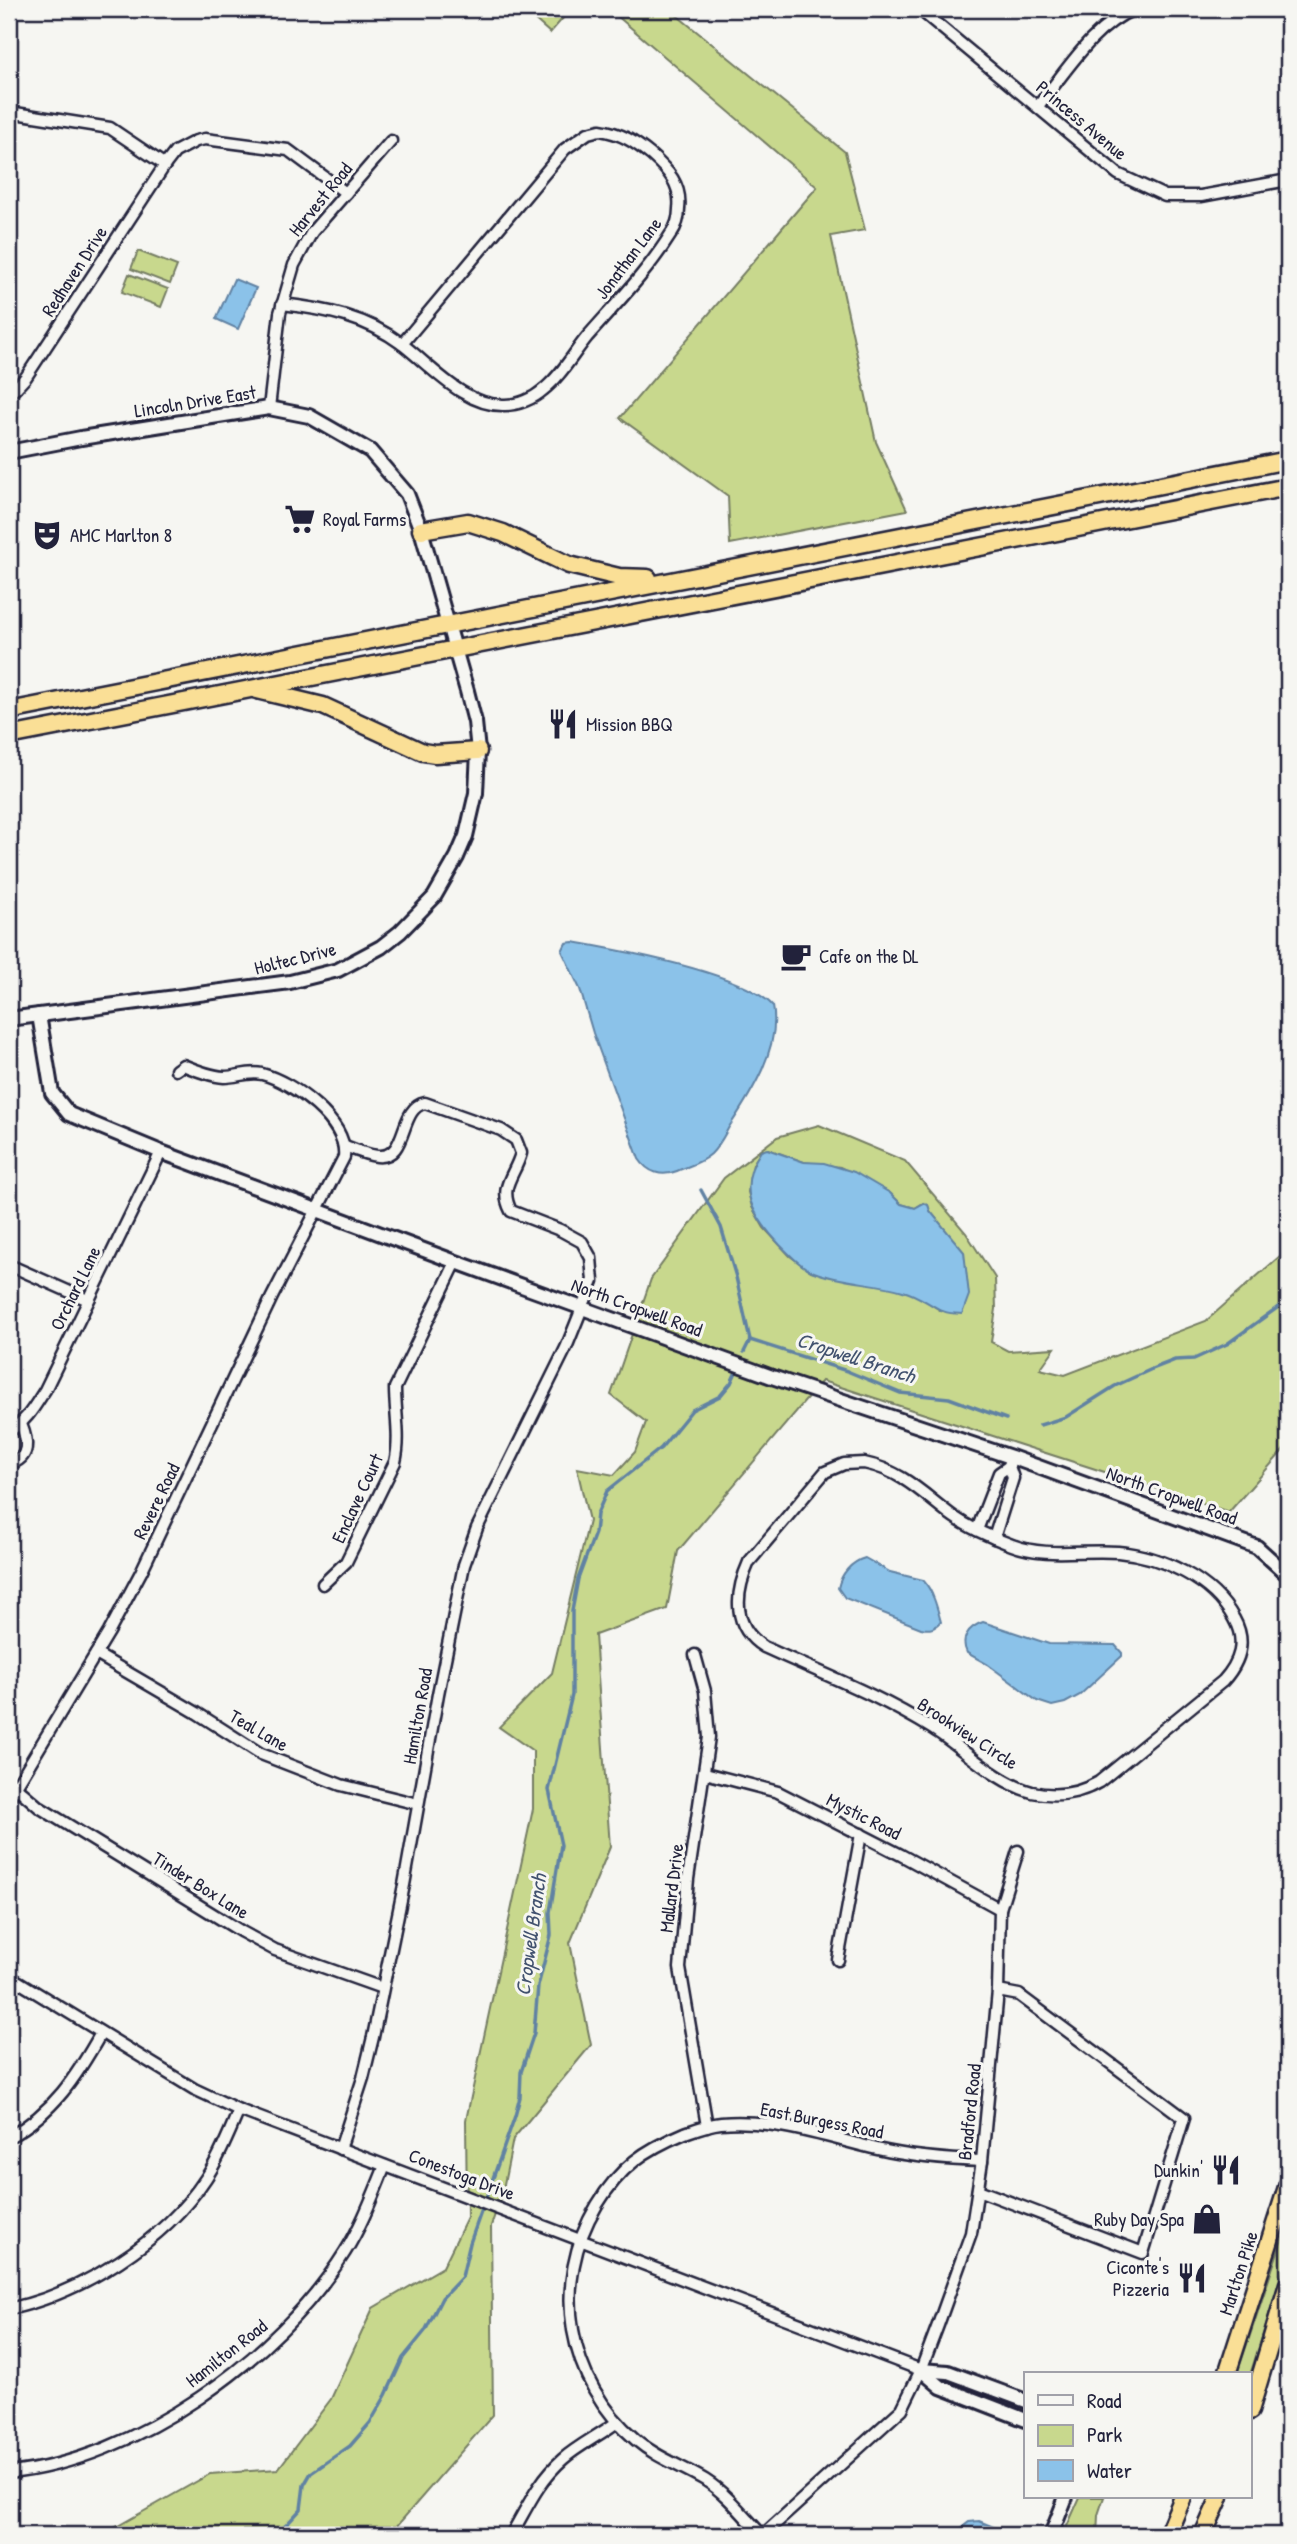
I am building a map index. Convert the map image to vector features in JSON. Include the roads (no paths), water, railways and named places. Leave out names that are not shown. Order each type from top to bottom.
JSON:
[{"type":"highway","points":[[9,711],[1288,460]]},
{"type":"highway","points":[[9,736],[1288,487]]},
{"type":"highway","points":[[421,530],[468,522],[485,526],[569,565],[619,577],[645,578],[692,571],[702,574]]},
{"type":"highway","points":[[251,689],[323,706],[423,752],[435,754],[478,751]]},
{"type":"highway","name":"Marlton Pike","points":[[1228,2372],[1288,2185]]},
{"type":"highway","points":[[1252,2404],[1288,2284]]},
{"type":"highway","points":[[1167,2535],[1183,2498]]},
{"type":"highway","points":[[1203,2535],[1220,2498]]},
{"type":"street","name":"Princess Avenue","points":[[919,9],[1118,174],[1165,196],[1201,195],[1288,180]]},
{"type":"street","points":[[1038,106],[1118,12],[1134,9]]},
{"type":"street","points":[[9,113],[104,125],[164,165]]},
{"type":"street","name":"Jonathan Lane","points":[[282,304],[358,319],[382,330],[477,400],[505,405],[520,403],[553,380],[672,233],[677,222],[680,200],[673,178],[657,160],[625,136],[600,130],[576,140],[535,182],[402,344]]},
{"type":"street","name":"Redhaven Drive","points":[[9,392],[26,377],[175,152],[205,139],[288,150],[346,193]]},
{"type":"street","name":"Harvest Road","points":[[269,408],[282,304],[289,276],[305,243],[391,141]]},
{"type":"street","name":"Lincoln Drive East","points":[[9,452],[269,408],[309,416],[370,451],[407,494],[421,530],[454,649]]},
{"type":"street","name":"Holtec Drive","points":[[9,1018],[290,982],[338,970],[381,947],[409,924],[434,897],[457,857],[466,836],[476,793],[478,751],[475,722],[454,649]]},
{"type":"street","name":"North Cropwell Road","points":[[39,1015],[52,1093],[69,1114],[161,1152],[772,1377],[1257,1546],[1288,1575]]},
{"type":"street","points":[[176,1070],[183,1065],[223,1077],[249,1072],[271,1077],[290,1086],[312,1102],[336,1128],[345,1146]]},
{"type":"street","name":"Hamilton Road","points":[[340,2148],[363,2078],[464,1565],[477,1528],[566,1348],[593,1281],[589,1250],[583,1242],[511,1211],[505,1199],[505,1191],[521,1153],[520,1146],[509,1134],[483,1122],[425,1103],[415,1106],[411,1112],[399,1144],[393,1152],[376,1156],[345,1146]]},
{"type":"street","name":"Revere Road","points":[[9,1798],[12,1783],[96,1654],[141,1572],[272,1297],[344,1157],[345,1146]]},
{"type":"street","name":"Orchard Lane","points":[[9,1431],[22,1424],[31,1414],[61,1361],[161,1152]]},
{"type":"street","name":"Enclave Court","points":[[323,1584],[346,1562],[395,1462],[399,1446],[395,1388],[456,1262]]},
{"type":"street","points":[[9,1265],[88,1300]]},
{"type":"street","points":[[9,1464],[19,1460],[27,1447],[22,1424]]},
{"type":"street","points":[[977,1530],[999,1473],[1010,1461]]},
{"type":"street","points":[[994,1538],[1013,1478],[1010,1461]]},
{"type":"street","name":"Brookview Circle","points":[[864,1462],[891,1470],[954,1517],[994,1538],[1031,1551],[1118,1552],[1144,1557],[1200,1581],[1229,1609],[1241,1631],[1242,1647],[1236,1666],[1223,1681],[1099,1782],[1086,1790],[1049,1795],[1013,1785],[933,1729],[854,1685],[764,1647],[751,1639],[743,1628],[738,1594],[749,1562],[825,1472],[844,1464],[864,1462]]},
{"type":"street","name":"Teal Lane","points":[[96,1654],[279,1763],[341,1785],[418,1804]]},
{"type":"street","name":"Mallard Drive","points":[[695,1655],[707,1705],[709,1737],[688,1879],[680,1968],[708,2126]]},
{"type":"street","name":"Mystic Road","points":[[705,1773],[778,1791],[1000,1909]]},
{"type":"street","name":"Tinder Box Lane","points":[[12,1783],[39,1807],[242,1932],[275,1950],[382,1988]]},
{"type":"street","points":[[838,1960],[861,1834]]},
{"type":"street","name":"Bradford Road","points":[[763,2535],[892,2420],[902,2409],[921,2371],[971,2233],[982,2161],[998,1991],[1000,1909],[1018,1851]]},
{"type":"street","name":"Conestoga Drive","points":[[9,1976],[194,2089],[239,2110],[921,2371],[941,2387],[1024,2419]]},
{"type":"street","points":[[978,2190],[1143,2253],[1184,2118],[1018,1995],[998,1991]]},
{"type":"street","points":[[9,2137],[29,2125],[54,2104],[73,2080],[101,2033]]},
{"type":"street","points":[[9,2309],[61,2292],[100,2273],[152,2235],[176,2213],[205,2179],[219,2156],[239,2110]]},
{"type":"street","name":"East Burgess Road","points":[[763,2535],[717,2488],[657,2456],[617,2422],[595,2392],[584,2369],[571,2324],[571,2283],[582,2240],[602,2195],[631,2162],[645,2152],[721,2123],[771,2125],[894,2152],[947,2160],[982,2161]]},
{"type":"street","name":"Hamilton Road","points":[[9,2473],[57,2463],[119,2442],[190,2403],[241,2368],[284,2329],[336,2265],[368,2210],[385,2166]]},
{"type":"street","name":"Conestoga Drive","points":[[921,2371],[948,2372],[1024,2400]]},
{"type":"street","points":[[510,2535],[523,2515],[529,2499],[550,2472],[572,2452],[597,2438],[617,2422]]},
{"type":"street","points":[[1051,2535],[1066,2498]]},
{"type":"water","points":[[234,279],[256,288],[238,329],[216,319]]},
{"type":"water","points":[[573,942],[649,957],[709,973],[758,994],[773,1006],[773,1038],[762,1070],[719,1144],[703,1160],[666,1174],[651,1171],[639,1159],[593,1033],[580,989],[562,951],[566,943]]},
{"type":"water","points":[[767,1149],[804,1162],[824,1163],[854,1172],[890,1193],[901,1204],[915,1208],[924,1203],[928,1205],[964,1252],[969,1295],[962,1314],[948,1313],[903,1291],[825,1276],[809,1270],[796,1260],[780,1245],[755,1213],[748,1190],[753,1165],[761,1151]]},
{"type":"water","points":[[865,1558],[890,1572],[923,1580],[932,1594],[941,1622],[932,1628],[921,1628],[845,1598],[838,1588],[842,1578],[847,1569]]},
{"type":"water","points":[[983,1622],[1049,1644],[1115,1645],[1122,1656],[1080,1695],[1052,1706],[1037,1701],[987,1664],[967,1653],[964,1643],[967,1634]]},
{"type":"water","points":[[979,2521],[1007,2535],[952,2535],[969,2522]]},
{"type":"waterway","points":[[701,1190],[721,1227],[736,1277],[750,1340]]},
{"type":"waterway","name":"Cropwell Branch","points":[[1040,1425],[1066,1417],[1115,1386],[1152,1369],[1175,1360],[1194,1359],[1227,1344],[1288,1300]]},
{"type":"waterway","name":"Cropwell Branch","points":[[750,1340],[847,1371],[900,1393],[949,1398],[1006,1419]]},
{"type":"waterway","name":"Cropwell Branch","points":[[744,1352],[750,1340]]},
{"type":"waterway","name":"Cropwell Branch","points":[[277,2535],[301,2509],[304,2485],[311,2473],[350,2446],[370,2423],[403,2358],[425,2331],[442,2298],[462,2277],[470,2243],[515,2116],[520,2097],[521,2072],[534,2033],[538,1986],[551,1935],[550,1912],[561,1845],[549,1790],[572,1695],[572,1611],[578,1579],[595,1533],[597,1514],[607,1491],[661,1448],[692,1410],[720,1396],[736,1372]]},
{"type":"place","name":"Royal Farms","points":[[300,519]]},
{"type":"place","name":"AMC Marlton 8","points":[[47,535]]},
{"type":"place","name":"Mission BBQ","points":[[563,724]]},
{"type":"place","name":"Cafe on the DL","points":[[796,956]]},
{"type":"place","name":"Dunkin'","points":[[1226,2170]]},
{"type":"place","name":"Ruby Day Spa","points":[[1207,2219]]},
{"type":"place","name":"Ciconte's Pizzeria","points":[[1192,2278]]}]
